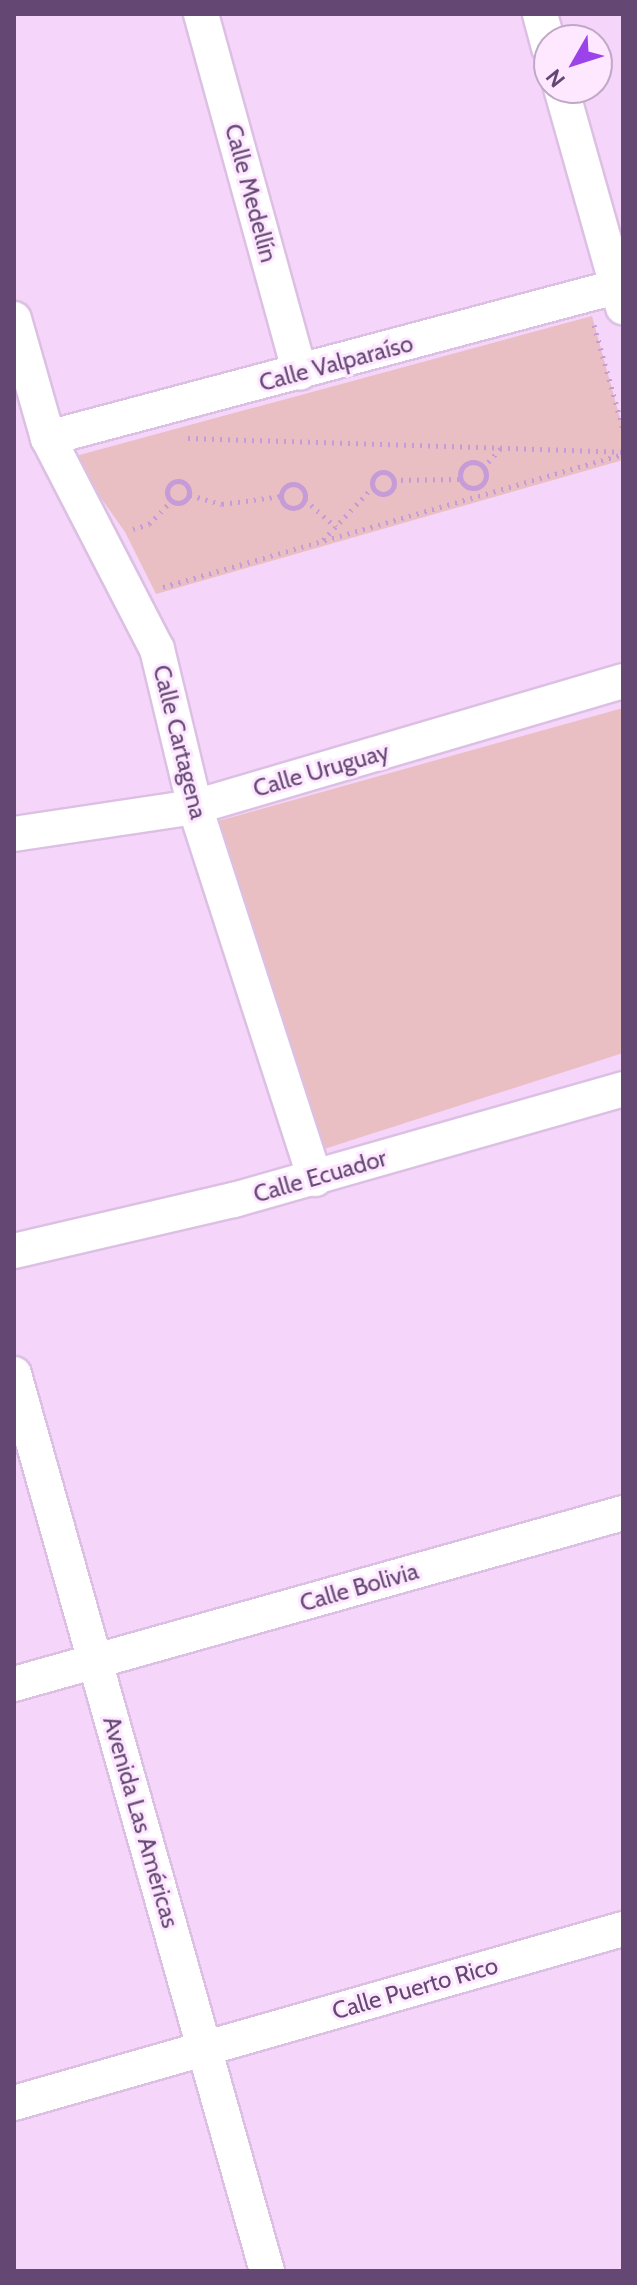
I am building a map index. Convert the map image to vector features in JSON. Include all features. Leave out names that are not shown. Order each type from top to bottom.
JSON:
[{"type":"street","name":"Calle Medellín","points":[[201,14],[300,373]]},
{"type":"street","points":[[565,104],[614,299]]},
{"type":"street","name":"Calle Valparaíso","points":[[48,438],[300,373],[614,299]]},
{"type":"street","name":"Calle Cartagena","points":[[14,319],[48,438],[157,649],[195,807],[315,1179]]},
{"type":"street","name":"Calle Uruguay","points":[[14,834],[195,807],[623,681]]},
{"type":"street","name":"Calle Ecuador","points":[[14,1251],[315,1179],[623,1089]]},
{"type":"street","name":"Avenida Las Américas","points":[[14,1374],[207,2047],[267,2271]]},
{"type":"street","name":"Calle Bolivia","points":[[14,1684],[623,1513]]},
{"type":"street","name":"Calle Puerto Rico","points":[[14,2103],[623,1929]]},
{"type":"path","points":[[614,299],[623,429]]},
{"type":"path","points":[[178,437],[623,453]]},
{"type":"path","points":[[483,468],[501,448]]},
{"type":"path","points":[[154,590],[623,453]]},
{"type":"path","points":[[461,479],[468,463],[483,468]]},
{"type":"path","points":[[461,479],[466,486],[479,487],[485,476],[483,468]]},
{"type":"path","points":[[322,541],[373,487],[379,472],[393,480],[461,479]]},
{"type":"path","points":[[373,487],[385,493],[393,480]]},
{"type":"path","points":[[171,501],[167,489],[176,481],[186,484],[190,495]]},
{"type":"path","points":[[281,496],[288,484],[296,484],[305,500],[336,527]]},
{"type":"path","points":[[190,495],[222,504],[281,496]]},
{"type":"path","points":[[171,501],[183,502],[190,495]]},
{"type":"path","points":[[281,496],[292,508],[305,500]]},
{"type":"path","points":[[125,532],[149,524],[171,501]]},
{"type":"shaded area","points":[[14,14],[623,14],[623,2271],[14,2271]]},
{"type":"shaded area","points":[[592,316],[623,429],[623,460],[156,594],[125,532],[72,457]]},
{"type":"shaded area","points":[[623,708],[623,1053],[318,1151],[218,821]]}]
